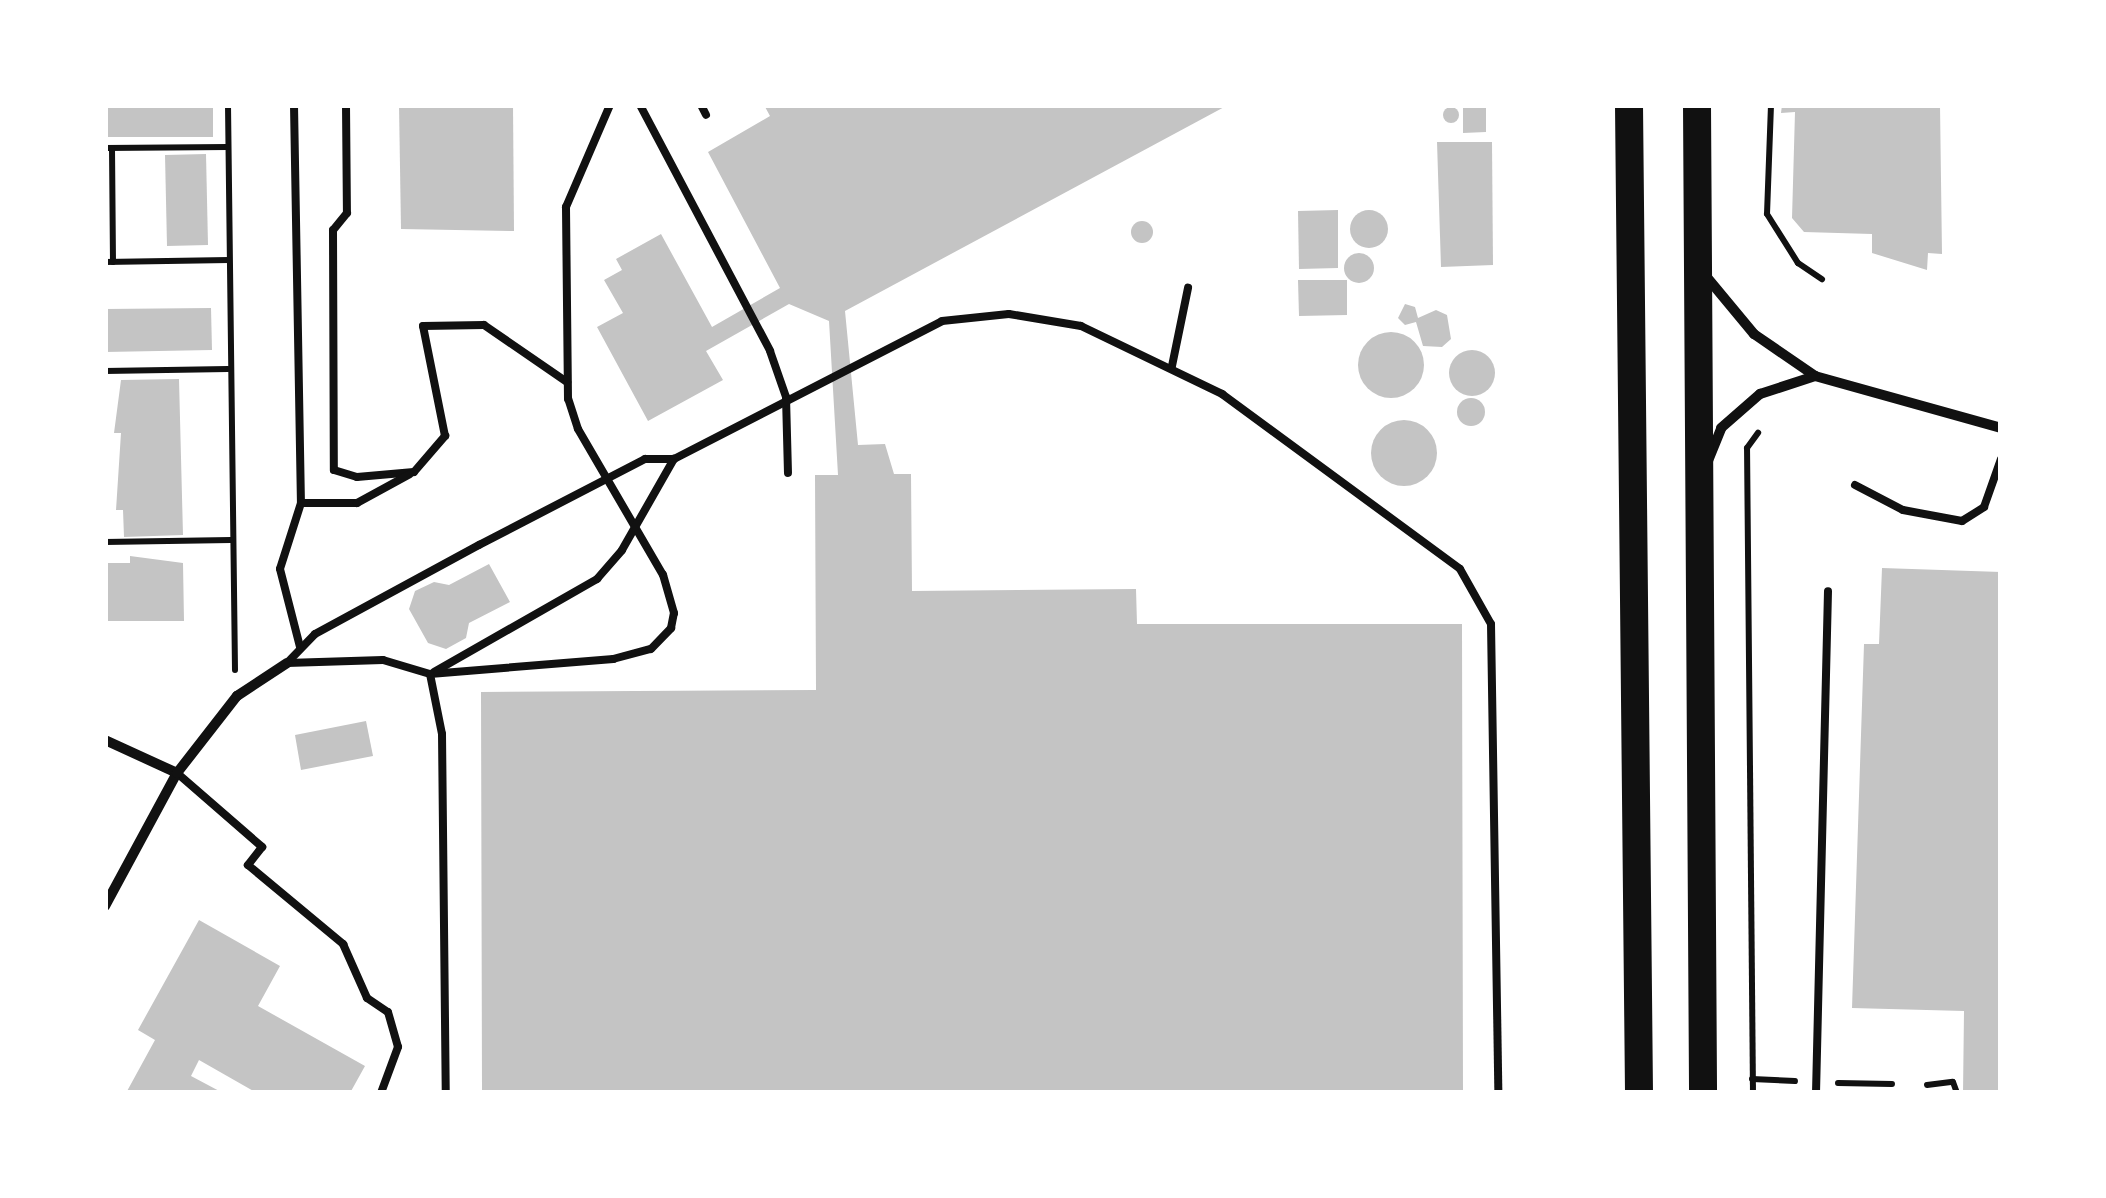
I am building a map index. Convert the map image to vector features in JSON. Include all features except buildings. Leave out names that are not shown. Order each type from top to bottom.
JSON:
[{"type":"highway","points":[[1629,105],[1638,1093]]},
{"type":"highway","points":[[1697,105],[1704,1093]]},
{"type":"street","points":[[1700,267],[1754,334],[1815,376],[2001,428]]},
{"type":"street","points":[[1698,485],[1720,428],[1760,394],[1815,376]]},
{"type":"street","points":[[105,906],[176,773],[236,696],[287,663]]},
{"type":"street","points":[[105,740],[176,773]]},
{"type":"lane","points":[[294,105],[301,504],[280,568],[300,647]]},
{"type":"lane","points":[[346,105],[347,213],[333,230],[334,470],[357,477],[414,472]]},
{"type":"lane","points":[[287,663],[383,660],[430,674],[613,660],[663,640],[674,614],[670,593],[636,525],[578,429],[567,382],[566,207],[610,105]]},
{"type":"lane","points":[[640,105],[770,351],[786,397],[788,473]]},
{"type":"lane","points":[[701,105],[706,115]]},
{"type":"lane","points":[[1172,366],[1188,288]]},
{"type":"lane","points":[[287,663],[300,647],[608,478],[645,459],[674,459],[786,397],[942,321],[973,314],[1070,323],[1172,366],[1222,394],[1460,569],[1491,624],[1498,1093]]},
{"type":"lane","points":[[301,504],[357,503],[414,472],[445,436],[423,326],[484,324],[567,382]]},
{"type":"lane","points":[[430,674],[597,579],[636,525],[674,459]]},
{"type":"lane","points":[[1855,485],[1903,510],[1962,521],[1984,508],[2001,459]]},
{"type":"lane","points":[[1816,1093],[1828,591]]},
{"type":"lane","points":[[430,674],[442,734],[446,1093]]},
{"type":"lane","points":[[176,773],[262,848],[248,865],[342,944],[367,998],[388,1012],[398,1048],[380,1093]]},
{"type":"path","points":[[228,105],[228,369],[236,696]]},
{"type":"path","points":[[1770,105],[1767,214],[1789,252],[1822,280]]},
{"type":"path","points":[[228,147],[108,148],[109,262],[229,260]]},
{"type":"path","points":[[105,371],[228,369]]},
{"type":"path","points":[[1753,1093],[1746,448],[1764,427]]},
{"type":"path","points":[[105,521],[105,542],[232,540]]},
{"type":"path","points":[[1752,1079],[1796,1081]]},
{"type":"path","points":[[1927,1086],[1953,1082],[1957,1093]]},
{"type":"path","points":[[1834,1083],[1892,1084]]}]
